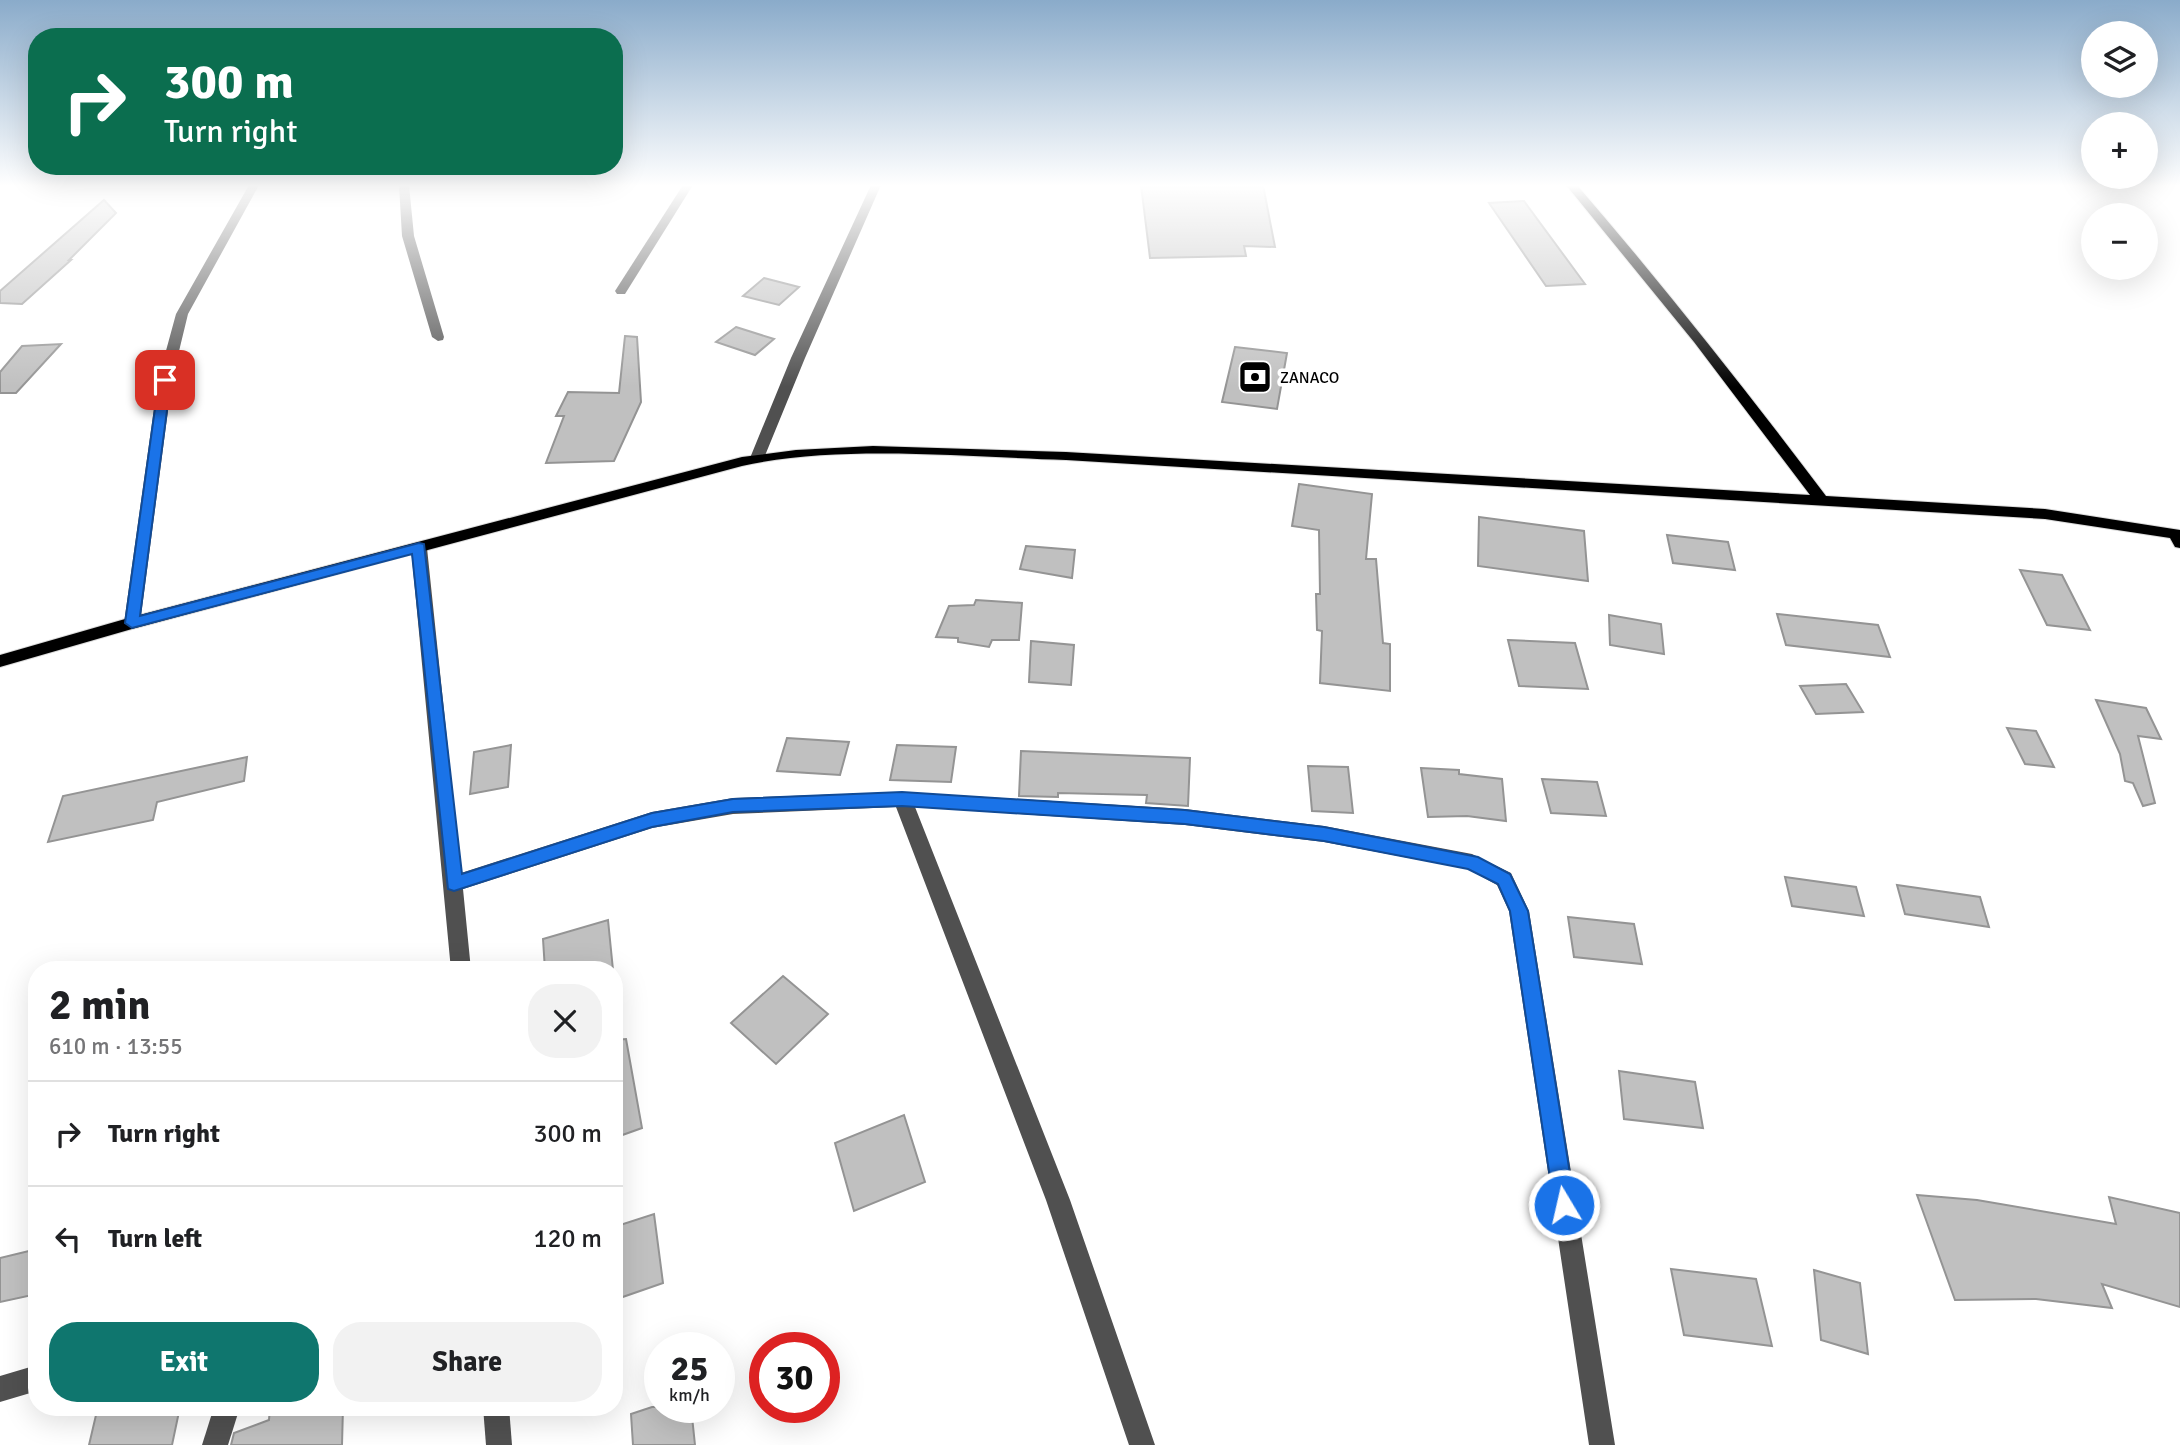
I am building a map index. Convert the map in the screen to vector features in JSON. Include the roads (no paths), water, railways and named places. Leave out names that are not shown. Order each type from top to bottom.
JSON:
[{"type":"main road","points":[[1630,252],[1731,377],[1821,500]]},
{"type":"main road","points":[[0,661],[132,623],[757,458],[909,452],[1066,456],[2045,514],[2179,537]]},
{"type":"street","points":[[132,623],[165,380],[183,314],[217,252]]},
{"type":"street","points":[[414,252],[424,279],[438,337]]},
{"type":"street","points":[[621,291],[645,252]]},
{"type":"street","points":[[757,458],[793,368],[846,252]]},
{"type":"street","points":[[419,548],[460,961]]},
{"type":"street","points":[[454,884],[652,820],[733,806],[902,799],[1185,817],[1324,834],[1472,862],[1504,879],[1519,911],[1602,1445]]},
{"type":"street","points":[[902,799],[1041,1149],[1101,1315],[1142,1445]]},
{"type":"street","points":[[0,1388],[28,1380]]},
{"type":"street","points":[[215,1445],[224,1416]]},
{"type":"street","points":[[497,1416],[499,1445]]},
{"type":"place","name":"ZANACO","points":[[1255,377]]}]
